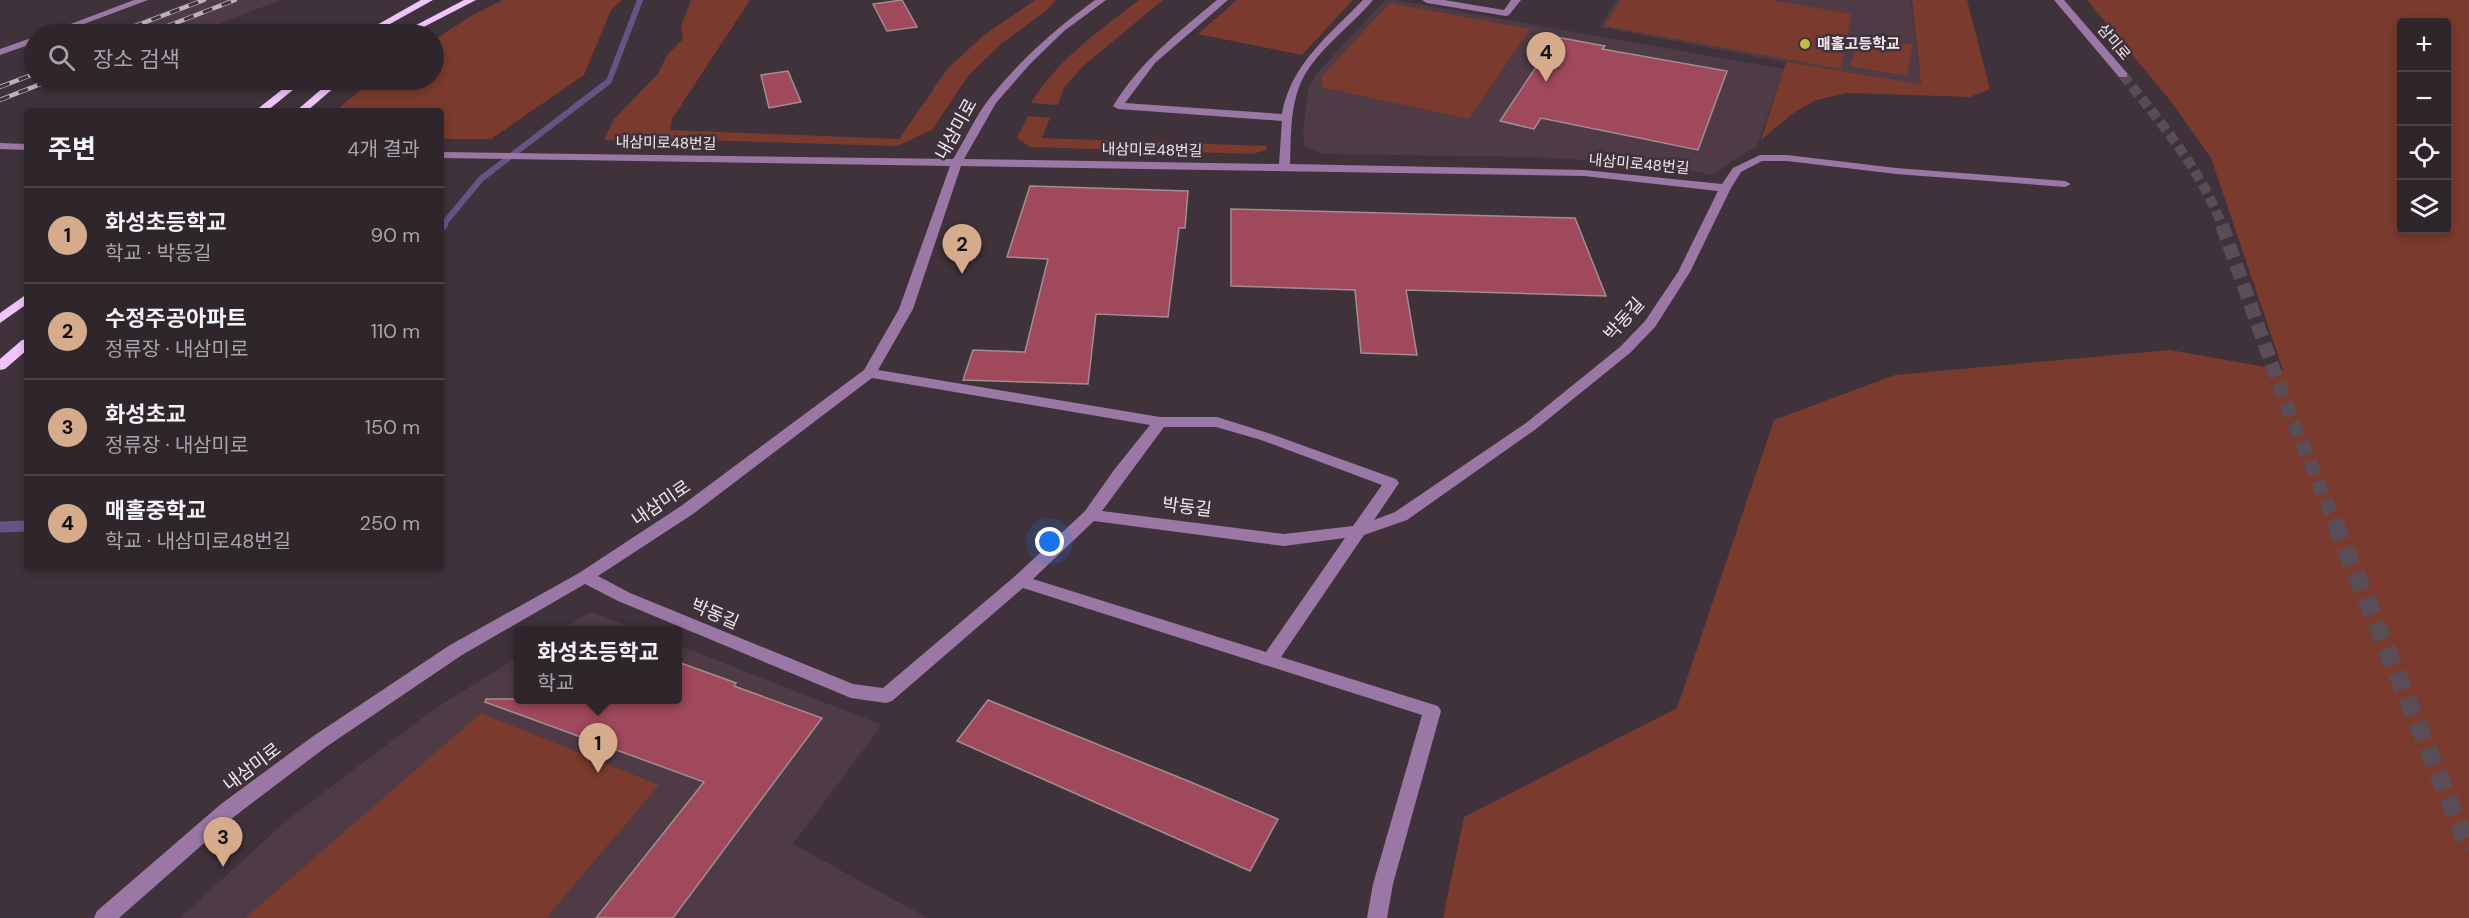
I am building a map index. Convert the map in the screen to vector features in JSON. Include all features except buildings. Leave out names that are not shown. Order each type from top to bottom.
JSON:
[{"type":"main road","points":[[384,24],[428,0]]},
{"type":"main road","points":[[424,24],[471,0]]},
{"type":"main road","points":[[264,108],[287,90]]},
{"type":"main road","points":[[305,108],[326,90]]},
{"type":"main road","points":[[0,319],[24,300]]},
{"type":"main road","points":[[0,366],[24,346]]},
{"type":"street","points":[[77,24],[143,0]]},
{"type":"street","name":"내삼미로","points":[[104,918],[228,810],[318,742],[456,650],[585,577],[687,510],[869,373],[906,309],[957,162],[992,102],[1027,62],[1062,28],[1101,0]]},
{"type":"street","points":[[1223,0],[1146,65],[1131,83],[1118,106],[1288,118]]},
{"type":"street","points":[[1284,167],[1288,118],[1294,85],[1305,69],[1368,0]]},
{"type":"street","points":[[1427,0],[1506,14],[1516,0]]},
{"type":"street","name":"삼미로","points":[[2059,0],[2123,75]]},
{"type":"street","points":[[0,52],[24,44]]},
{"type":"street","points":[[0,146],[24,147]]},
{"type":"street","name":"내삼미로48번길","points":[[444,155],[1584,173],[1725,188]]},
{"type":"street","name":"박동길","points":[[585,577],[624,597],[851,691],[886,696],[1020,581],[1091,514],[1284,540],[1358,531],[1401,516],[1531,426],[1625,350],[1650,324],[1684,272],[1725,188],[1737,170],[1760,158],[1786,158],[1896,171],[2065,184]]},
{"type":"street","points":[[869,373],[1160,422],[1217,422],[1266,437],[1391,483],[1270,659]]},
{"type":"street","points":[[1091,514],[1160,422]]},
{"type":"street","points":[[1020,581],[1432,711],[1383,884],[1377,918]]},
{"type":"shaded area","points":[[194,0],[281,0],[218,24],[130,24]]},
{"type":"shaded area","points":[[503,0],[622,0],[611,10],[584,75],[491,139],[444,139],[444,108],[339,108],[361,90],[444,90],[444,34],[471,16]]},
{"type":"shaded area","points":[[691,0],[750,0],[672,119],[670,130],[899,139],[948,68],[984,35],[1035,0],[1056,0],[1047,10],[1001,44],[968,76],[932,130],[897,146],[664,139],[604,140],[614,119],[658,74],[667,55],[683,39],[681,26]]},
{"type":"shaded area","points":[[1139,0],[1163,0],[1082,67],[1064,88],[1058,105],[1031,103],[1066,59]]},
{"type":"shaded area","points":[[1237,0],[1353,0],[1302,55],[1198,34]]},
{"type":"shaded area","points":[[1394,0],[1784,69],[1757,147],[1712,175],[1662,165],[1533,157],[1323,154],[1304,146],[1303,133],[1308,90],[1316,74],[1384,1]]},
{"type":"shaded area","name":"매홀고등학교","points":[[1616,0],[1911,0],[1921,84],[1836,72],[1600,27]]},
{"type":"shaded area","name":"매홀고등학교","points":[[1621,0],[1770,0],[1852,14],[1841,69],[1604,26]]},
{"type":"shaded area","points":[[1912,0],[1967,0],[1990,89],[1970,97],[1847,93],[1816,100],[1792,114],[1761,140],[1786,62],[1921,84]]},
{"type":"shaded area","points":[[2087,0],[2469,0],[2469,918],[1443,918],[1464,817],[1677,708],[1774,420],[1895,375],[2170,350],[2283,370],[2211,158],[2173,104]]},
{"type":"shaded area","points":[[1390,3],[1530,29],[1469,119],[1321,87],[1322,76]]},
{"type":"shaded area","points":[[1861,35],[1913,45],[1907,76],[1850,66]]},
{"type":"shaded area","points":[[1028,116],[1050,118],[1042,138],[1267,146],[1266,150],[1253,154],[1030,147],[1017,138]]},
{"type":"shaded area","points":[[591,612],[628,626],[567,626]]},
{"type":"shaded area","points":[[682,647],[882,725],[793,844],[927,918],[180,918],[286,821],[433,710],[514,659],[514,704],[682,704]]},
{"type":"shaded area","points":[[481,713],[659,785],[546,918],[245,918]]},
{"type":"waterway","points":[[444,224],[481,179],[609,81],[640,0]]},
{"type":"waterway","points":[[0,527],[24,526]]},
{"type":"tunnel","points":[[2123,75],[2165,128],[2191,166],[2203,185],[2222,226]]},
{"type":"tunnel","points":[[2222,225],[2286,404],[2336,525]]},
{"type":"tunnel","points":[[2335,523],[2469,849]]},
{"type":"railway","points":[[140,24],[204,0]]},
{"type":"railway","points":[[173,24],[235,0]]},
{"type":"railway","points":[[0,87],[24,78]]},
{"type":"railway","points":[[0,100],[26,90]]},
{"type":"place","name":"매홀고등학교","points":[[1805,44]]},
{"type":"place","name":"매홀중학교","points":[[1546,82]]},
{"type":"place","name":"수정주공아파트","points":[[962,274]]},
{"type":"place","name":"화성초등학교","points":[[598,773]]},
{"type":"place","name":"화성초교","points":[[223,867]]}]
